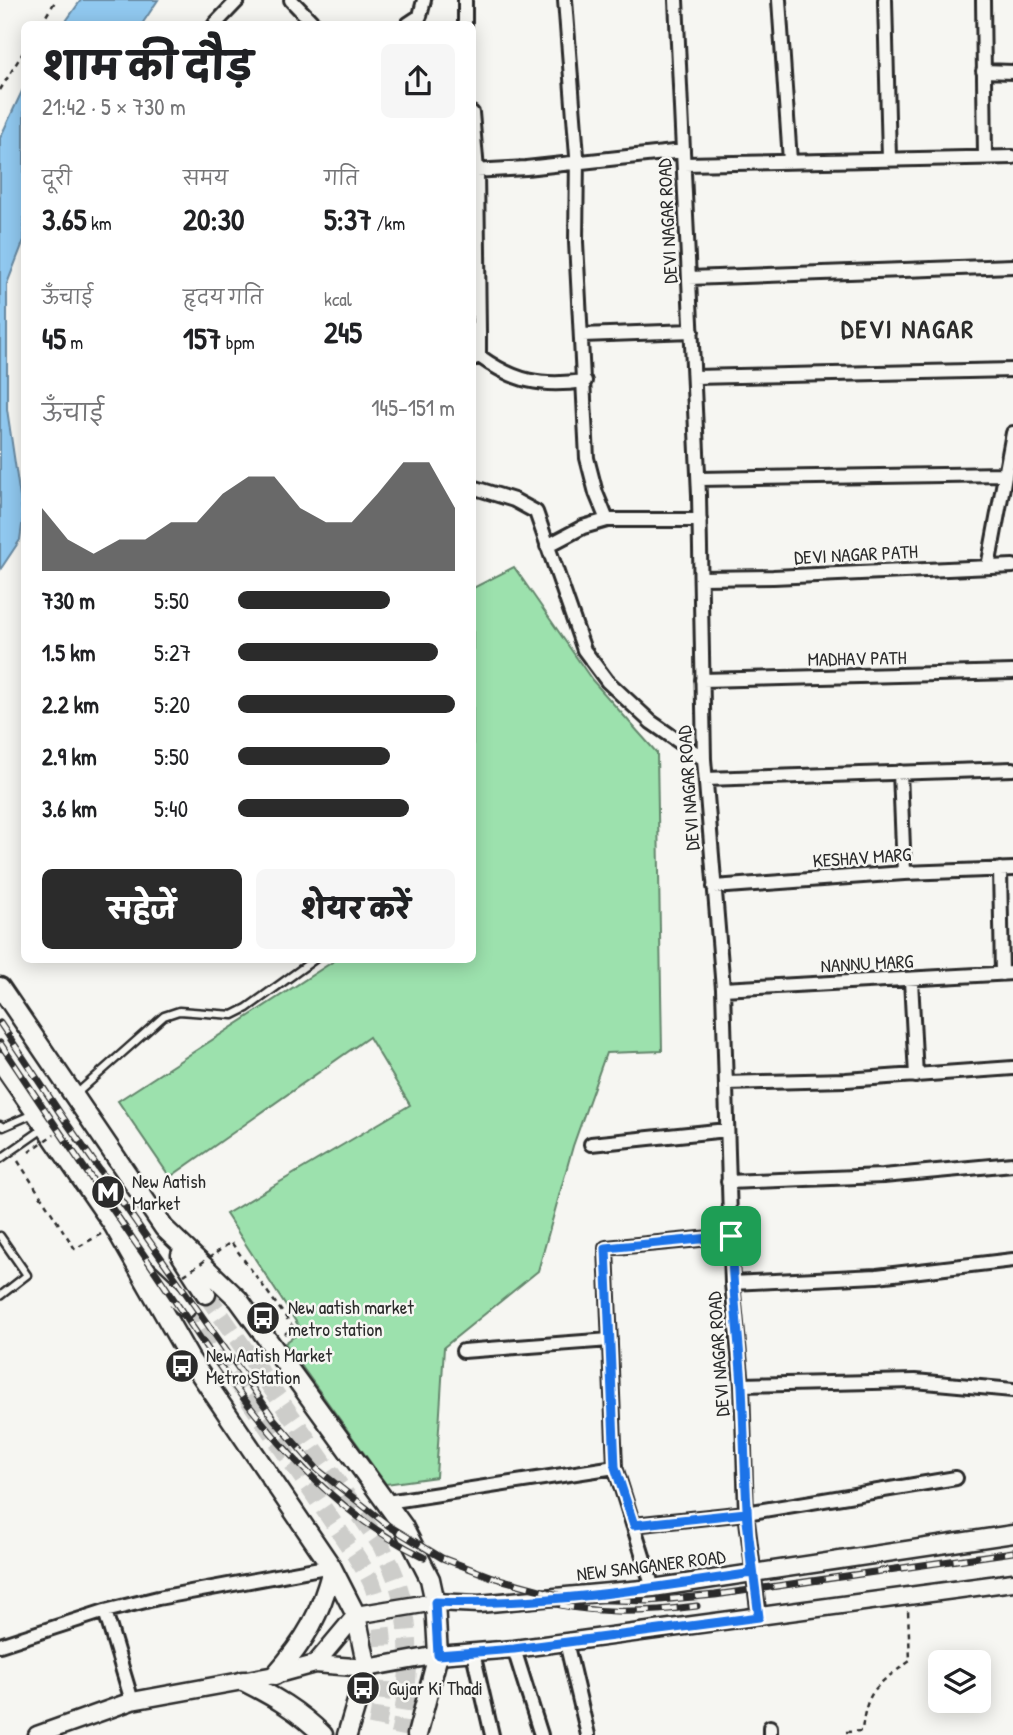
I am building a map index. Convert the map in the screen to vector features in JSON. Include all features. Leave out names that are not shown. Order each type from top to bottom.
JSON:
[{"type":"main road","points":[[0,988],[206,1294]]},
{"type":"main road","points":[[2,1069],[114,1226],[190,1359],[332,1568],[356,1615],[367,1668],[347,1735]]},
{"type":"main road","points":[[163,1228],[238,1300],[387,1502],[429,1579],[435,1602],[438,1655],[417,1735]]},
{"type":"main road","points":[[136,1262],[186,1308]]},
{"type":"main road","name":"NEW SANGANER ROAD","points":[[356,1615],[435,1602],[479,1604],[653,1588],[1013,1534]]},
{"type":"main road","points":[[275,1675],[311,1630],[323,1605],[332,1568]]},
{"type":"main road","points":[[37,1735],[132,1701],[275,1675],[315,1664],[367,1668],[438,1655],[514,1649],[1013,1582]]},
{"type":"main road","points":[[315,1664],[356,1615]]},
{"type":"main road","points":[[243,1681],[305,1717],[323,1735]]},
{"type":"street","points":[[218,21],[238,0]]},
{"type":"street","points":[[291,0],[311,21]]},
{"type":"street","points":[[413,21],[421,16],[424,0]]},
{"type":"street","points":[[465,0],[465,21]]},
{"type":"street","points":[[565,0],[577,161],[576,242],[587,458],[596,493],[607,520]]},
{"type":"street","name":"DEVI NAGAR ROAD","points":[[676,0],[699,480],[704,759],[723,989],[732,1283],[741,1385],[746,1513],[759,1617]]},
{"type":"street","points":[[779,0],[790,161]]},
{"type":"street","points":[[885,0],[889,159]]},
{"type":"street","points":[[983,0],[985,156]]},
{"type":"street","points":[[983,71],[1013,72]]},
{"type":"street","points":[[476,170],[526,168],[577,161],[684,157],[790,161],[1013,157]]},
{"type":"street","points":[[689,278],[1013,266]]},
{"type":"street","points":[[476,272],[476,357],[501,372],[538,384],[585,381]]},
{"type":"street","points":[[582,335],[692,331]]},
{"type":"street","points":[[694,377],[1013,370]]},
{"type":"street","points":[[988,567],[1013,433]]},
{"type":"street","points":[[699,480],[1005,474]]},
{"type":"street","points":[[476,488],[514,500],[536,512],[584,650],[607,681],[651,722],[704,759]]},
{"type":"street","points":[[547,546],[583,527],[607,520],[700,520]]},
{"type":"street","name":"DEVI NAGAR PATH","points":[[701,578],[787,577],[1013,566]]},
{"type":"street","name":"MADHAV PATH","points":[[702,680],[1013,672]]},
{"type":"street","points":[[706,779],[1013,769]]},
{"type":"street","points":[[900,772],[904,873]]},
{"type":"street","points":[[1007,869],[1008,974]]},
{"type":"street","name":"KESHAV MARG","points":[[715,887],[904,873],[1007,869]]},
{"type":"street","name":"NANNU MARG","points":[[723,989],[1008,974]]},
{"type":"street","points":[[911,980],[916,1076]]},
{"type":"street","points":[[726,1083],[916,1076],[1013,1068]]},
{"type":"street","points":[[591,1144],[727,1130]]},
{"type":"street","points":[[728,1182],[883,1176],[1013,1164]]},
{"type":"street","points":[[653,1588],[615,1467],[606,1248],[731,1236]]},
{"type":"street","points":[[732,1283],[877,1276],[1013,1261]]},
{"type":"street","points":[[463,1351],[610,1340]]},
{"type":"street","points":[[741,1385],[915,1381],[1013,1390]]},
{"type":"street","points":[[387,1502],[615,1467]]},
{"type":"street","points":[[634,1525],[746,1513],[956,1478]]},
{"type":"street","points":[[0,1645],[105,1611],[158,1598],[332,1568]]},
{"type":"street","points":[[105,1611],[132,1701]]},
{"type":"street","points":[[566,1642],[588,1735]]},
{"type":"street","points":[[514,1649],[541,1735]]},
{"type":"street","points":[[473,1653],[492,1735]]},
{"type":"lane","points":[[74,1096],[164,1016],[178,1011],[233,1015],[309,963]]},
{"type":"lane","points":[[0,1125],[3,1127],[20,1121],[44,1125]]},
{"type":"lane","points":[[0,1159],[44,1125]]},
{"type":"lane","points":[[0,1236],[27,1275],[0,1296]]},
{"type":"path","points":[[43,21],[56,0]]},
{"type":"path","points":[[0,90],[21,56]]},
{"type":"path","points":[[44,1125],[29,1152],[17,1161],[75,1249],[114,1226]]},
{"type":"path","points":[[184,1275],[231,1241],[293,1327],[272,1345]]},
{"type":"path","points":[[846,1732],[862,1731],[864,1708],[871,1692],[910,1661],[907,1597]]},
{"type":"green space","points":[[514,567],[592,680],[657,753],[662,1051],[606,1053],[573,1146],[538,1271],[444,1347],[436,1477],[386,1484],[285,1343],[302,1331],[226,1214],[410,1105],[369,1037],[170,1177],[118,1101],[331,963],[476,963],[476,586]]},
{"type":"water","points":[[81,0],[158,0],[144,21],[66,21]]},
{"type":"water","points":[[21,93],[21,248],[7,284],[7,409],[21,504],[21,533],[20,540],[0,570],[0,138]]},
{"type":"tunnel","points":[[206,1294],[381,1545],[392,1570],[403,1603],[408,1640],[407,1679],[399,1735]]},
{"type":"tunnel","points":[[186,1308],[371,1581],[381,1625],[384,1662],[375,1735]]},
{"type":"railway","points":[[0,1023],[274,1419],[318,1470],[389,1526],[442,1558],[492,1577],[573,1599],[649,1601],[715,1595],[1013,1552]]},
{"type":"railway","points":[[0,1043],[204,1344],[266,1427],[301,1466],[338,1501],[379,1532],[424,1557]]},
{"type":"railway","points":[[535,1599],[575,1608],[616,1611],[697,1606]]},
{"type":"place","name":"New Aatish Market","points":[[108,1192]]},
{"type":"place","name":"New aatish market metro station","points":[[263,1318]]},
{"type":"place","name":"New Aatish Market Metro Station","points":[[182,1366]]},
{"type":"place","name":"Gujar Ki Thadi","points":[[363,1688]]},
{"type":"district","name":"DEVI NAGAR","points":[[908,328]]},
{"type":"route","points":[[731,1236],[606,1248],[615,1467],[634,1525],[746,1513],[759,1617],[514,1649],[438,1655],[435,1602],[479,1604],[653,1588],[752,1573],[746,1513],[731,1236]]}]
